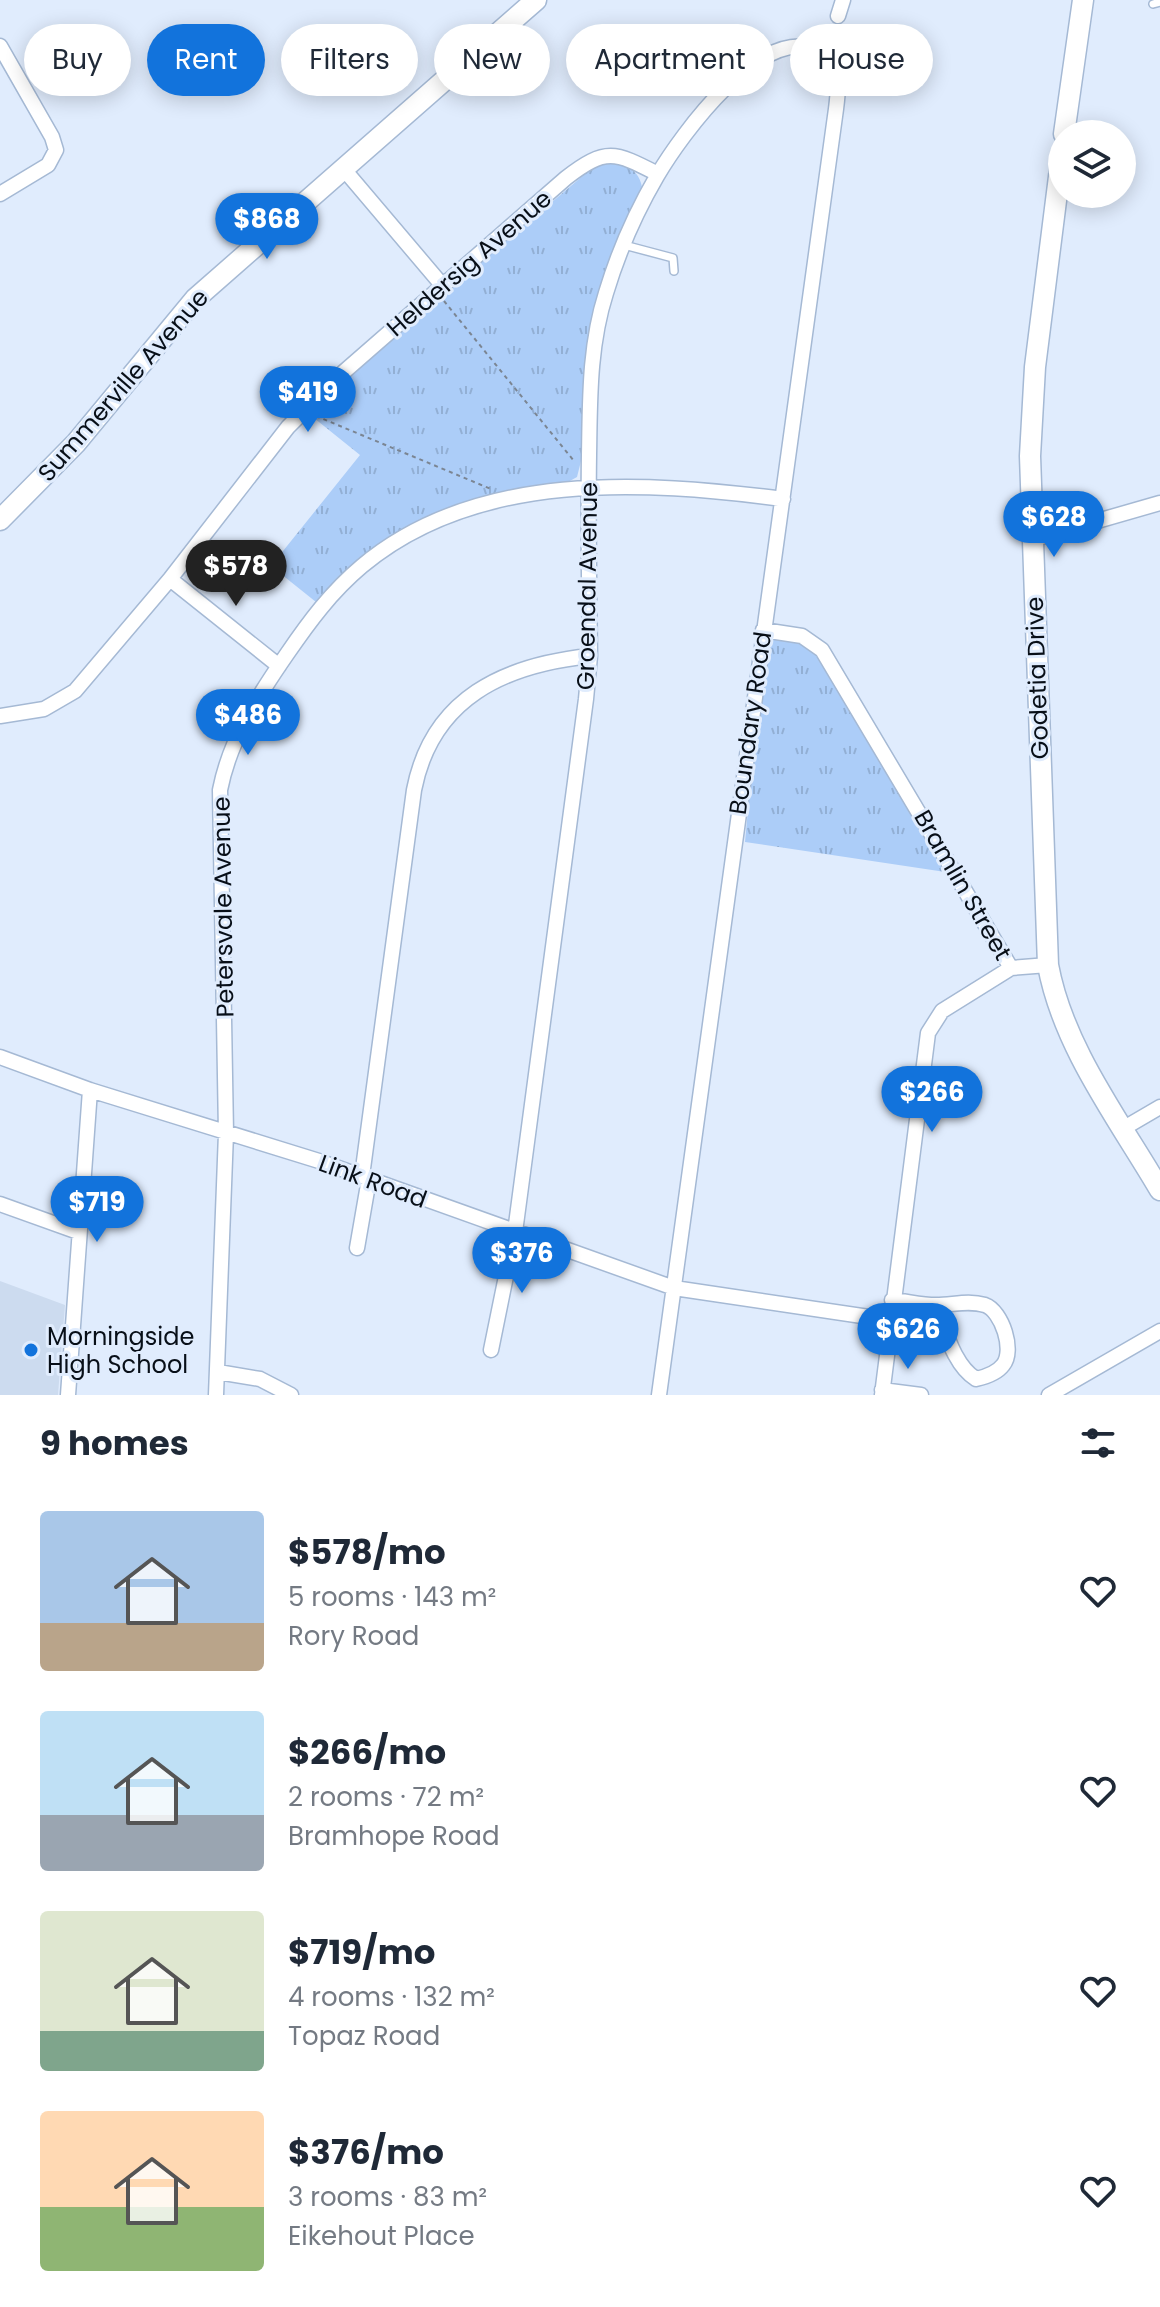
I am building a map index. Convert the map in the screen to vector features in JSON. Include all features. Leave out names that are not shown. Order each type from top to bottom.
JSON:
[{"type":"street","name":"Summerville Avenue","points":[[0,520],[76,443],[195,299],[536,0]]},
{"type":"street","points":[[838,16],[843,0]]},
{"type":"street","points":[[1066,120],[1083,0]]},
{"type":"street","points":[[0,46],[52,137],[56,150],[48,165],[0,194]]},
{"type":"street","name":"Groendal Avenue","points":[[491,1350],[515,1232],[590,656],[588,484],[591,359],[606,293],[624,245],[658,174],[738,75],[764,55],[790,47]]},
{"type":"street","name":"Boundary Road","points":[[659,1395],[836,96]]},
{"type":"street","name":"Heldersig Avenue","points":[[0,716],[44,709],[75,691],[170,579],[304,411],[439,288],[596,156],[617,155],[658,174]]},
{"type":"street","points":[[342,167],[439,288]]},
{"type":"street","name":"Godetia Drive","points":[[1048,965],[1030,456],[1035,367],[1055,208]]},
{"type":"street","name":"Petersvale Avenue","points":[[216,1395],[226,1133],[220,790],[234,742],[279,666],[319,608],[364,565],[401,539],[449,515],[511,498],[588,484],[664,487],[783,499]]},
{"type":"street","points":[[1031,540],[1160,503]]},
{"type":"street","points":[[170,579],[279,666]]},
{"type":"street","name":"Bramlin Street","points":[[763,630],[802,636],[812,641],[836,669],[1011,968],[1048,965],[1066,1024],[1160,1190]]},
{"type":"street","points":[[357,1248],[414,790],[424,753],[456,709],[481,686],[529,665],[590,656]]},
{"type":"street","points":[[921,1395],[882,1392],[928,1033],[942,1011],[1011,968]]},
{"type":"street","name":"Link Road","points":[[0,1057],[90,1090],[366,1178],[674,1288],[889,1320]]},
{"type":"street","points":[[68,1395],[90,1090]]},
{"type":"street","points":[[1124,1128],[1160,1107]]},
{"type":"street","points":[[0,1204],[78,1232]]},
{"type":"street","points":[[892,1300],[935,1305],[964,1302],[989,1306],[1001,1320],[1008,1357],[1005,1364],[985,1377],[976,1379],[969,1375],[954,1350],[935,1305]]},
{"type":"street","points":[[1049,1395],[1160,1331]]},
{"type":"street","points":[[218,1372],[260,1379],[291,1395]]},
{"type":"lane","points":[[624,245],[673,258],[674,271]]},
{"type":"path","points":[[439,288],[588,484]]},
{"type":"path","points":[[304,411],[511,498]]},
{"type":"shaded area","name":"Morningside High School","points":[[0,1281],[65,1305],[58,1395],[0,1395]]},
{"type":"green space","points":[[599,162],[620,164],[632,169],[642,187],[609,261],[598,295],[586,366],[581,461],[577,477],[568,482],[494,495],[430,517],[373,551],[316,602],[271,566],[360,455],[309,414],[345,378]]},
{"type":"green space","points":[[764,637],[813,645],[952,873],[745,842]]},
{"type":"place","name":"Morningside High School","points":[[31,1350]]}]
